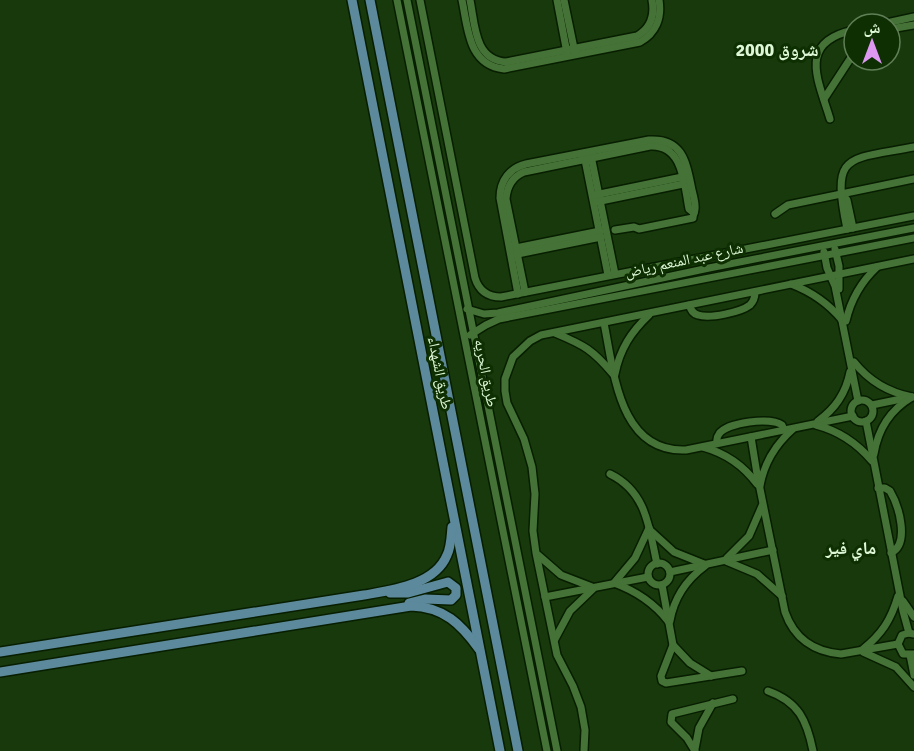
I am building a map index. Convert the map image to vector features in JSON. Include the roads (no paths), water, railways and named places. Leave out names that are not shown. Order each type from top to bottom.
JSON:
[{"type":"main road","name":"طريق الشهداء","points":[[351,0],[500,751]]},
{"type":"main road","name":"طريق الشهداء","points":[[370,0],[518,751]]},
{"type":"main road","points":[[395,224],[398,207],[403,202],[410,202]]},
{"type":"main road","points":[[0,652],[384,591],[423,579],[440,567],[449,550],[453,519]]},
{"type":"main road","points":[[384,591],[408,593],[448,582],[456,588],[456,595],[452,600],[420,599],[402,607]]},
{"type":"main road","points":[[0,672],[402,607],[431,608],[448,615],[463,628],[481,652]]},
{"type":"street","name":"طريق الحريه","points":[[397,0],[547,751]]},
{"type":"street","name":"طريق الحريه","points":[[407,0],[557,751]]},
{"type":"street","points":[[420,0],[476,283],[482,291],[491,296],[501,297],[914,216]]},
{"type":"street","points":[[462,0],[471,45],[476,54],[486,63],[509,69],[641,33],[652,19],[652,0]]},
{"type":"street","points":[[470,0],[479,43],[486,54],[493,59],[506,62],[634,44],[644,39],[658,23],[659,0]]},
{"type":"street","points":[[557,0],[571,53]]},
{"type":"street","points":[[564,0],[571,53]]},
{"type":"street","points":[[830,119],[815,68],[820,47],[832,36],[842,33]]},
{"type":"street","points":[[824,99],[842,71]]},
{"type":"street","points":[[521,293],[506,199],[507,189],[512,180],[524,172],[649,140],[661,140],[672,144],[686,162],[689,209],[693,213],[692,219],[639,229],[634,227],[615,230]]},
{"type":"street","points":[[850,228],[841,201],[843,195],[841,178],[849,162],[857,158],[914,147]]},
{"type":"street","points":[[588,155],[612,275]]},
{"type":"street","points":[[775,214],[788,205],[914,179]]},
{"type":"street","points":[[596,198],[687,180]]},
{"type":"street","points":[[596,198],[600,234],[612,275]]},
{"type":"street","name":"شارع عبد المنعم رياض","points":[[459,310],[493,314],[914,228]]},
{"type":"street","points":[[513,252],[600,234]]},
{"type":"street","name":"شارع عبد المنعم رياض","points":[[465,336],[499,319],[914,238]]},
{"type":"street","points":[[834,243],[835,286],[860,400]]},
{"type":"street","points":[[823,245],[825,264],[834,275]]},
{"type":"street","points":[[584,751],[585,730],[581,707],[573,686],[559,662],[536,553],[532,467],[524,440],[507,403],[505,379],[508,368],[521,348],[541,335],[914,259]]},
{"type":"street","points":[[844,321],[855,294],[878,266]]},
{"type":"street","points":[[791,284],[823,301],[844,321]]},
{"type":"street","points":[[689,305],[698,315],[721,314],[749,305],[754,298],[755,291]]},
{"type":"street","points":[[615,376],[621,352],[628,339],[650,314]]},
{"type":"street","points":[[604,323],[615,376],[632,423],[643,437],[668,449],[686,450],[853,416]]},
{"type":"street","points":[[555,333],[594,352],[615,376]]},
{"type":"street","points":[[852,363],[879,385],[895,393],[913,396]]},
{"type":"street","points":[[813,424],[827,414],[839,400],[848,384],[852,363]]},
{"type":"street","points":[[860,400],[872,405],[913,396]]},
{"type":"street","points":[[873,462],[877,437],[885,421],[897,407],[913,396]]},
{"type":"street","points":[[860,400],[852,407],[853,416],[857,421],[865,422]]},
{"type":"street","points":[[865,422],[873,414],[872,405]]},
{"type":"street","points":[[717,443],[718,435],[722,431],[748,423],[775,421],[782,425],[784,430]]},
{"type":"street","points":[[865,422],[909,634],[900,638],[898,644],[900,651],[913,656],[914,675]]},
{"type":"street","points":[[813,424],[850,440],[873,462]]},
{"type":"street","points":[[760,488],[771,455],[781,440],[794,428]]},
{"type":"street","points":[[750,437],[791,626],[809,645],[832,653],[861,651],[898,644]]},
{"type":"street","points":[[701,447],[719,452],[735,461],[749,473],[760,488]]},
{"type":"street","points":[[610,474],[634,492],[642,505],[657,564]]},
{"type":"street","points":[[878,488],[890,491],[899,518],[900,545],[891,554]]},
{"type":"street","points":[[724,561],[749,536],[758,520],[763,504]]},
{"type":"street","points":[[649,528],[674,552],[690,560],[706,564]]},
{"type":"street","points":[[614,584],[636,558],[649,528]]},
{"type":"street","points":[[670,572],[773,550]]},
{"type":"street","points":[[536,553],[561,575],[595,587]]},
{"type":"street","points":[[724,561],[756,574],[771,584],[783,597]]},
{"type":"street","points":[[657,564],[665,565],[670,572],[668,580],[662,585],[653,584],[648,577],[650,568],[657,564]]},
{"type":"street","points":[[669,623],[682,590],[706,564]]},
{"type":"street","points":[[545,597],[648,577]]},
{"type":"street","points":[[614,584],[645,598],[669,623]]},
{"type":"street","points":[[662,585],[673,645],[661,676],[663,682],[742,671]]},
{"type":"street","points":[[555,641],[570,611],[595,587]]},
{"type":"street","points":[[899,593],[914,617]]},
{"type":"street","points":[[861,651],[880,635],[888,624],[899,593]]},
{"type":"street","points":[[673,645],[690,663],[711,675]]},
{"type":"street","points":[[861,651],[884,659],[896,667],[914,687]]},
{"type":"street","points":[[768,691],[784,698],[797,709],[806,724],[813,750]]},
{"type":"street","points":[[695,750],[671,722],[670,716],[675,711],[733,699]]},
{"type":"street","points":[[695,750],[699,728],[713,703]]},
{"type":"district","name":"شروق 2000","points":[[777,50]]},
{"type":"district","name":"ماي فير","points":[[851,548]]}]
